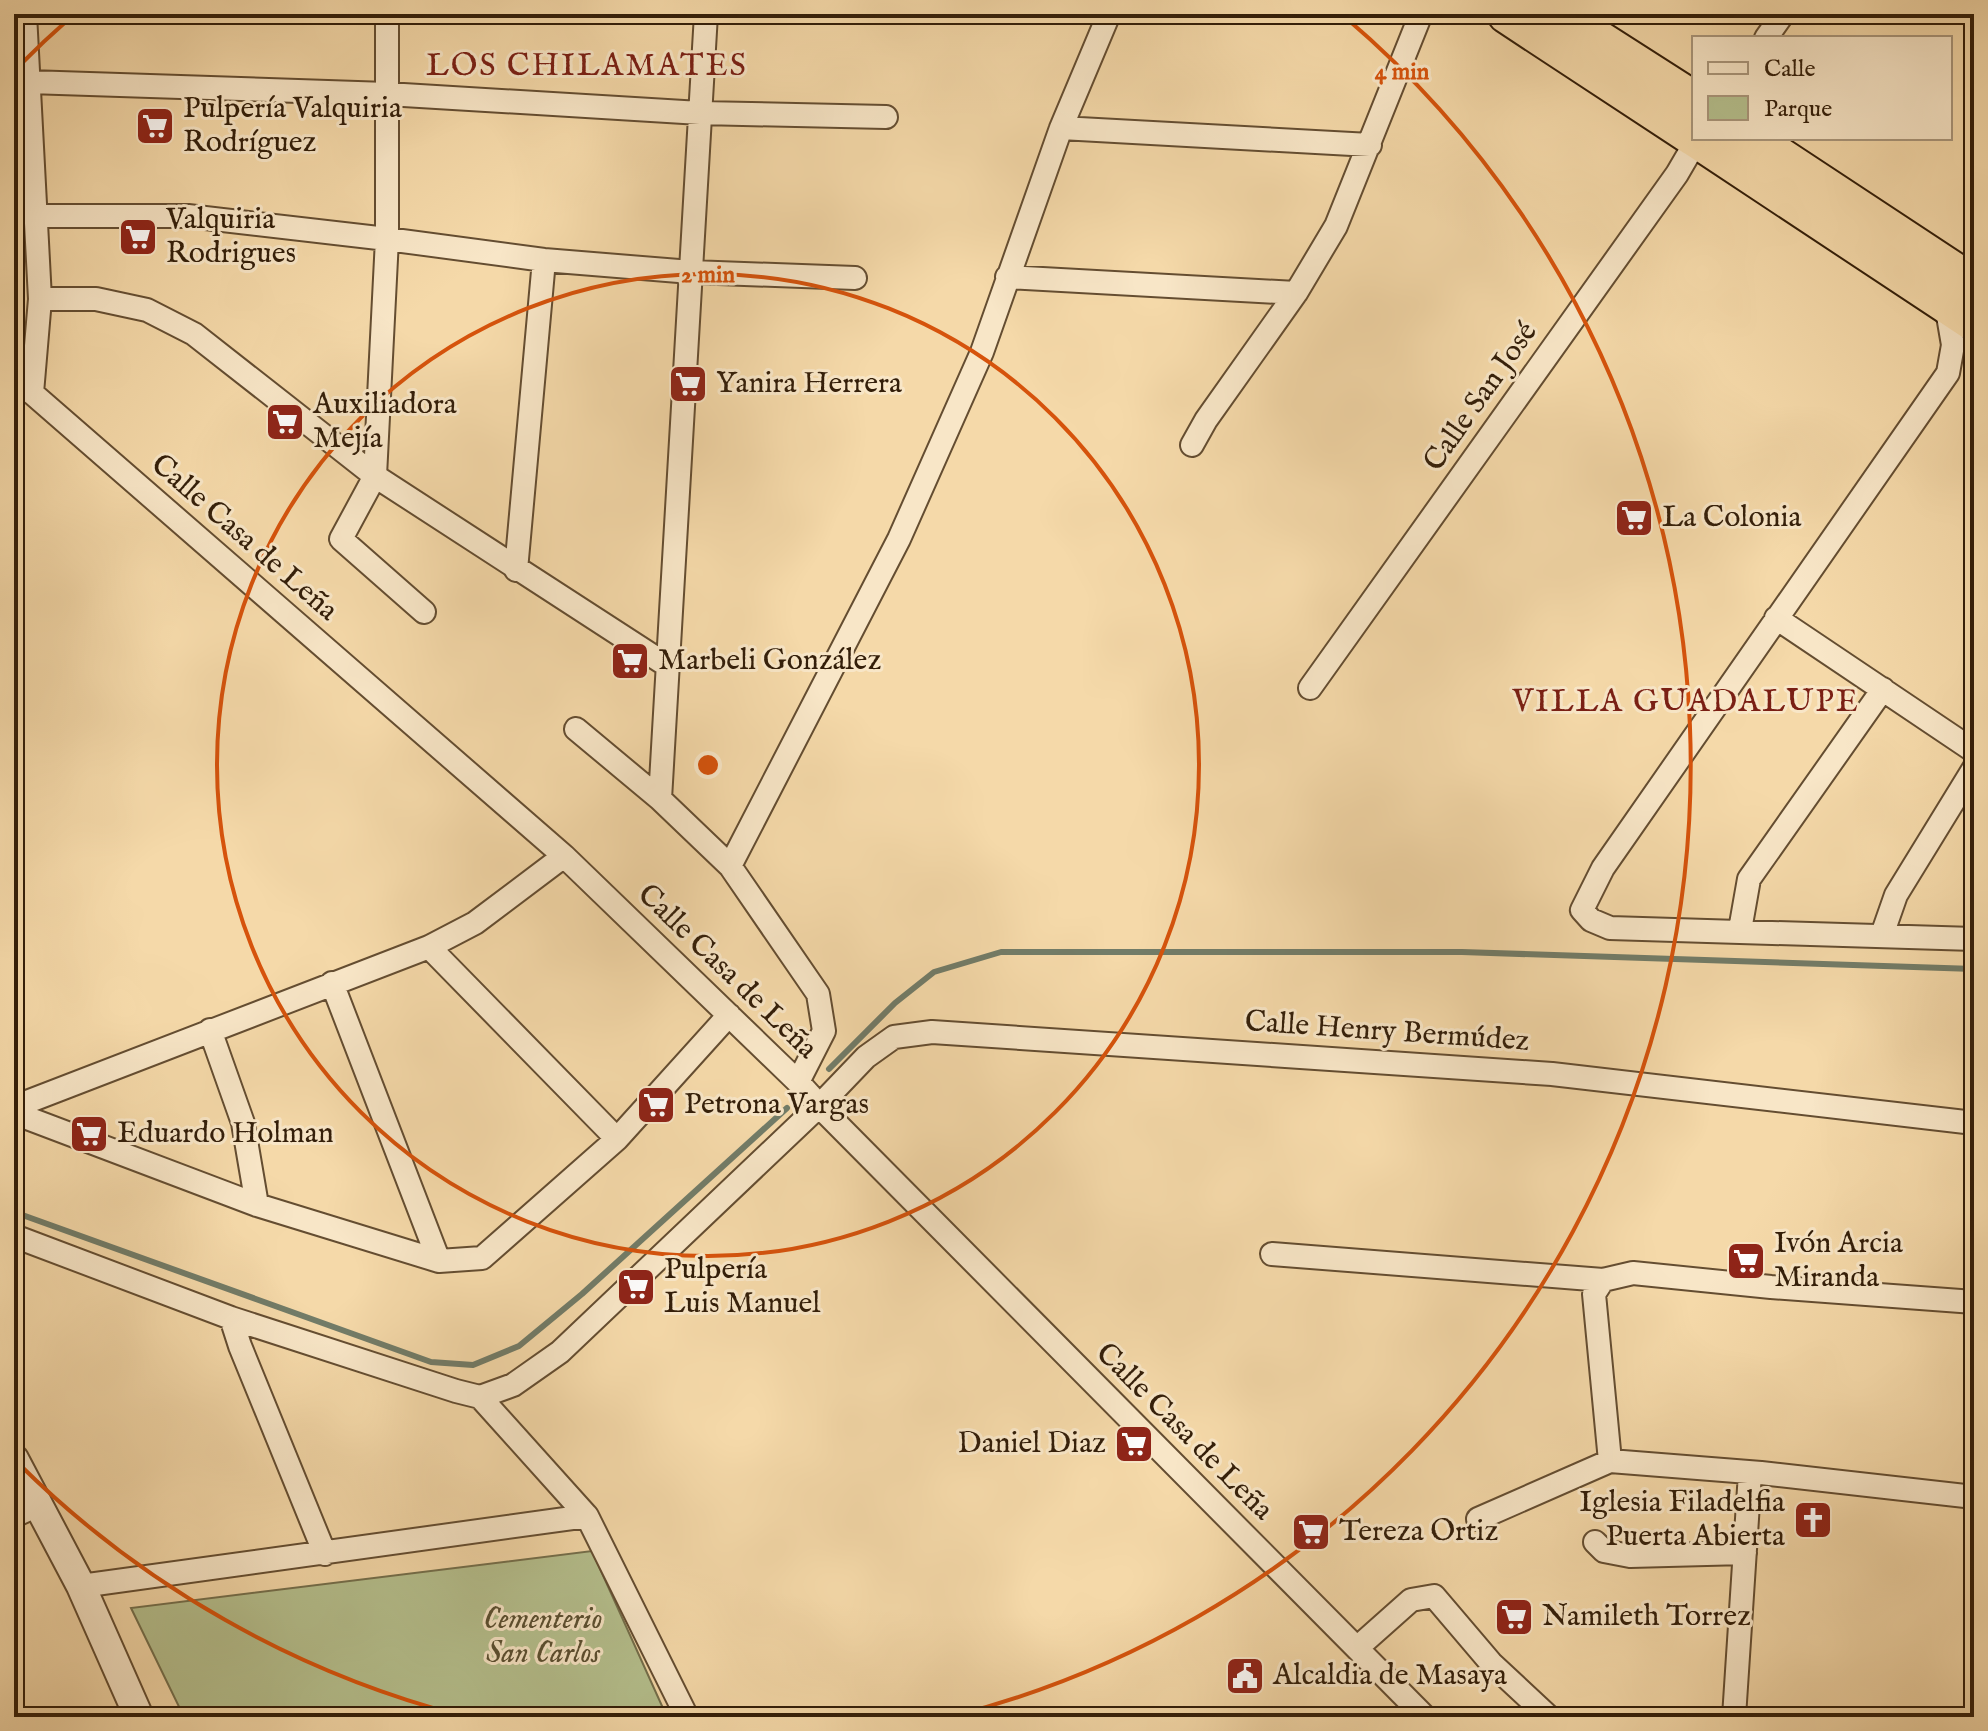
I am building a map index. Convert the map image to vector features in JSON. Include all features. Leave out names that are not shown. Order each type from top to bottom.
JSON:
[{"type":"highway","points":[[1507,14],[1692,135]]},
{"type":"highway","points":[[1558,14],[1692,100]]},
{"type":"highway","points":[[1699,140],[1965,304]]},
{"type":"highway","points":[[1754,140],[1965,304]]},
{"type":"street","points":[[23,387],[40,299],[25,14]]},
{"type":"street","points":[[387,14],[387,239],[375,476],[341,539],[424,612]]},
{"type":"street","points":[[660,799],[706,14]]},
{"type":"street","points":[[730,866],[899,539],[982,352],[1061,128],[1109,14]]},
{"type":"street","points":[[1192,445],[1206,420],[1296,293],[1336,226],[1421,14]]},
{"type":"street","points":[[1767,36],[1783,14]]},
{"type":"street","points":[[29,82],[387,94],[700,113],[886,117]]},
{"type":"street","points":[[1061,128],[1370,145]]},
{"type":"street","name":"Calle San José","points":[[1310,688],[1677,174],[1695,140]]},
{"type":"street","points":[[36,216],[188,216],[544,260],[691,272],[855,278]]},
{"type":"street","points":[[516,570],[544,260]]},
{"type":"street","points":[[1007,277],[1296,293]]},
{"type":"street","points":[[40,299],[96,299],[147,310],[194,334],[375,476],[668,666]]},
{"type":"street","points":[[1965,304],[1948,373],[1603,868],[1582,910],[1591,920],[1610,928],[1974,939]]},
{"type":"street","points":[[1948,373],[1974,362]]},
{"type":"street","name":"Calle Casa de Leña","points":[[23,387],[564,856],[798,1082],[1425,1717]]},
{"type":"street","points":[[1776,618],[1974,751]]},
{"type":"street","points":[[1740,930],[1749,879],[1883,689]]},
{"type":"street","points":[[576,729],[660,799],[730,866],[818,994],[824,1031],[798,1082]]},
{"type":"street","points":[[1882,935],[1896,895],[1974,768]]},
{"type":"street","points":[[14,1107],[429,947],[475,923],[564,856]]},
{"type":"street","points":[[429,947],[617,1139]]},
{"type":"street","points":[[332,983],[439,1261]]},
{"type":"street","points":[[14,1113],[257,1205],[439,1261],[482,1258],[617,1139],[729,1015]]},
{"type":"street","points":[[210,1030],[243,1123],[257,1205]]},
{"type":"street","name":"Calle Henry Bermúdez","points":[[480,1397],[513,1385],[560,1352],[820,1105],[866,1057],[894,1037],[932,1032],[1552,1074],[1974,1123]]},
{"type":"street","points":[[14,1236],[231,1318],[480,1397],[587,1516],[687,1717]]},
{"type":"street","points":[[1272,1254],[1603,1280],[1633,1273],[1974,1302]]},
{"type":"street","points":[[1603,1280],[1594,1294],[1610,1461]]},
{"type":"street","points":[[231,1318],[325,1554]]},
{"type":"street","points":[[14,1459],[26,1510],[81,1586],[139,1717]]},
{"type":"street","points":[[1478,1519],[1610,1461],[1974,1497]]},
{"type":"street","points":[[1734,1717],[1750,1473]]},
{"type":"street","points":[[81,1586],[587,1516]]},
{"type":"street","points":[[1595,1542],[1604,1551],[1630,1556],[1745,1553]]},
{"type":"street","points":[[1357,1648],[1411,1600],[1434,1596],[1491,1663],[1549,1717]]},
{"type":"green space","name":"Cementerio San Carlos","points":[[592,1551],[667,1717],[184,1717],[131,1608]]},
{"type":"waterway","points":[[829,1069],[895,1003],[934,972],[1001,952],[1462,952],[1974,969]]},
{"type":"waterway","points":[[14,1212],[431,1362],[473,1365],[519,1346],[582,1294],[787,1108]]},
{"type":"place","name":"Pulpería Valquiria Rodríguez","points":[[155,126]]},
{"type":"place","name":"Valquiria Rodrigues","points":[[138,237]]},
{"type":"place","name":"Yanira Herrera","points":[[688,384]]},
{"type":"place","name":"Auxiliadora Mejía","points":[[285,422]]},
{"type":"place","name":"La Colonia","points":[[1634,518]]},
{"type":"place","name":"Marbeli González","points":[[630,661]]},
{"type":"place","name":"Petrona Vargas","points":[[656,1105]]},
{"type":"place","name":"Eduardo Holman","points":[[89,1134]]},
{"type":"place","name":"Ivón Arcia Miranda","points":[[1746,1261]]},
{"type":"place","name":"Pulpería Luis Manuel","points":[[636,1287]]},
{"type":"place","name":"Daniel Diaz","points":[[1134,1444]]},
{"type":"place","name":"Iglesia Filadelfia Puerta Abierta","points":[[1813,1520]]},
{"type":"place","name":"Tereza Ortiz","points":[[1311,1532]]},
{"type":"place","name":"Namileth Torrez","points":[[1514,1617]]},
{"type":"place","name":"Alcaldia de Masaya","points":[[1245,1676]]},
{"type":"district","name":"LOS CHILAMATES","points":[[587,66]]},
{"type":"district","name":"VILLA GUADALUPE","points":[[1686,702]]}]
